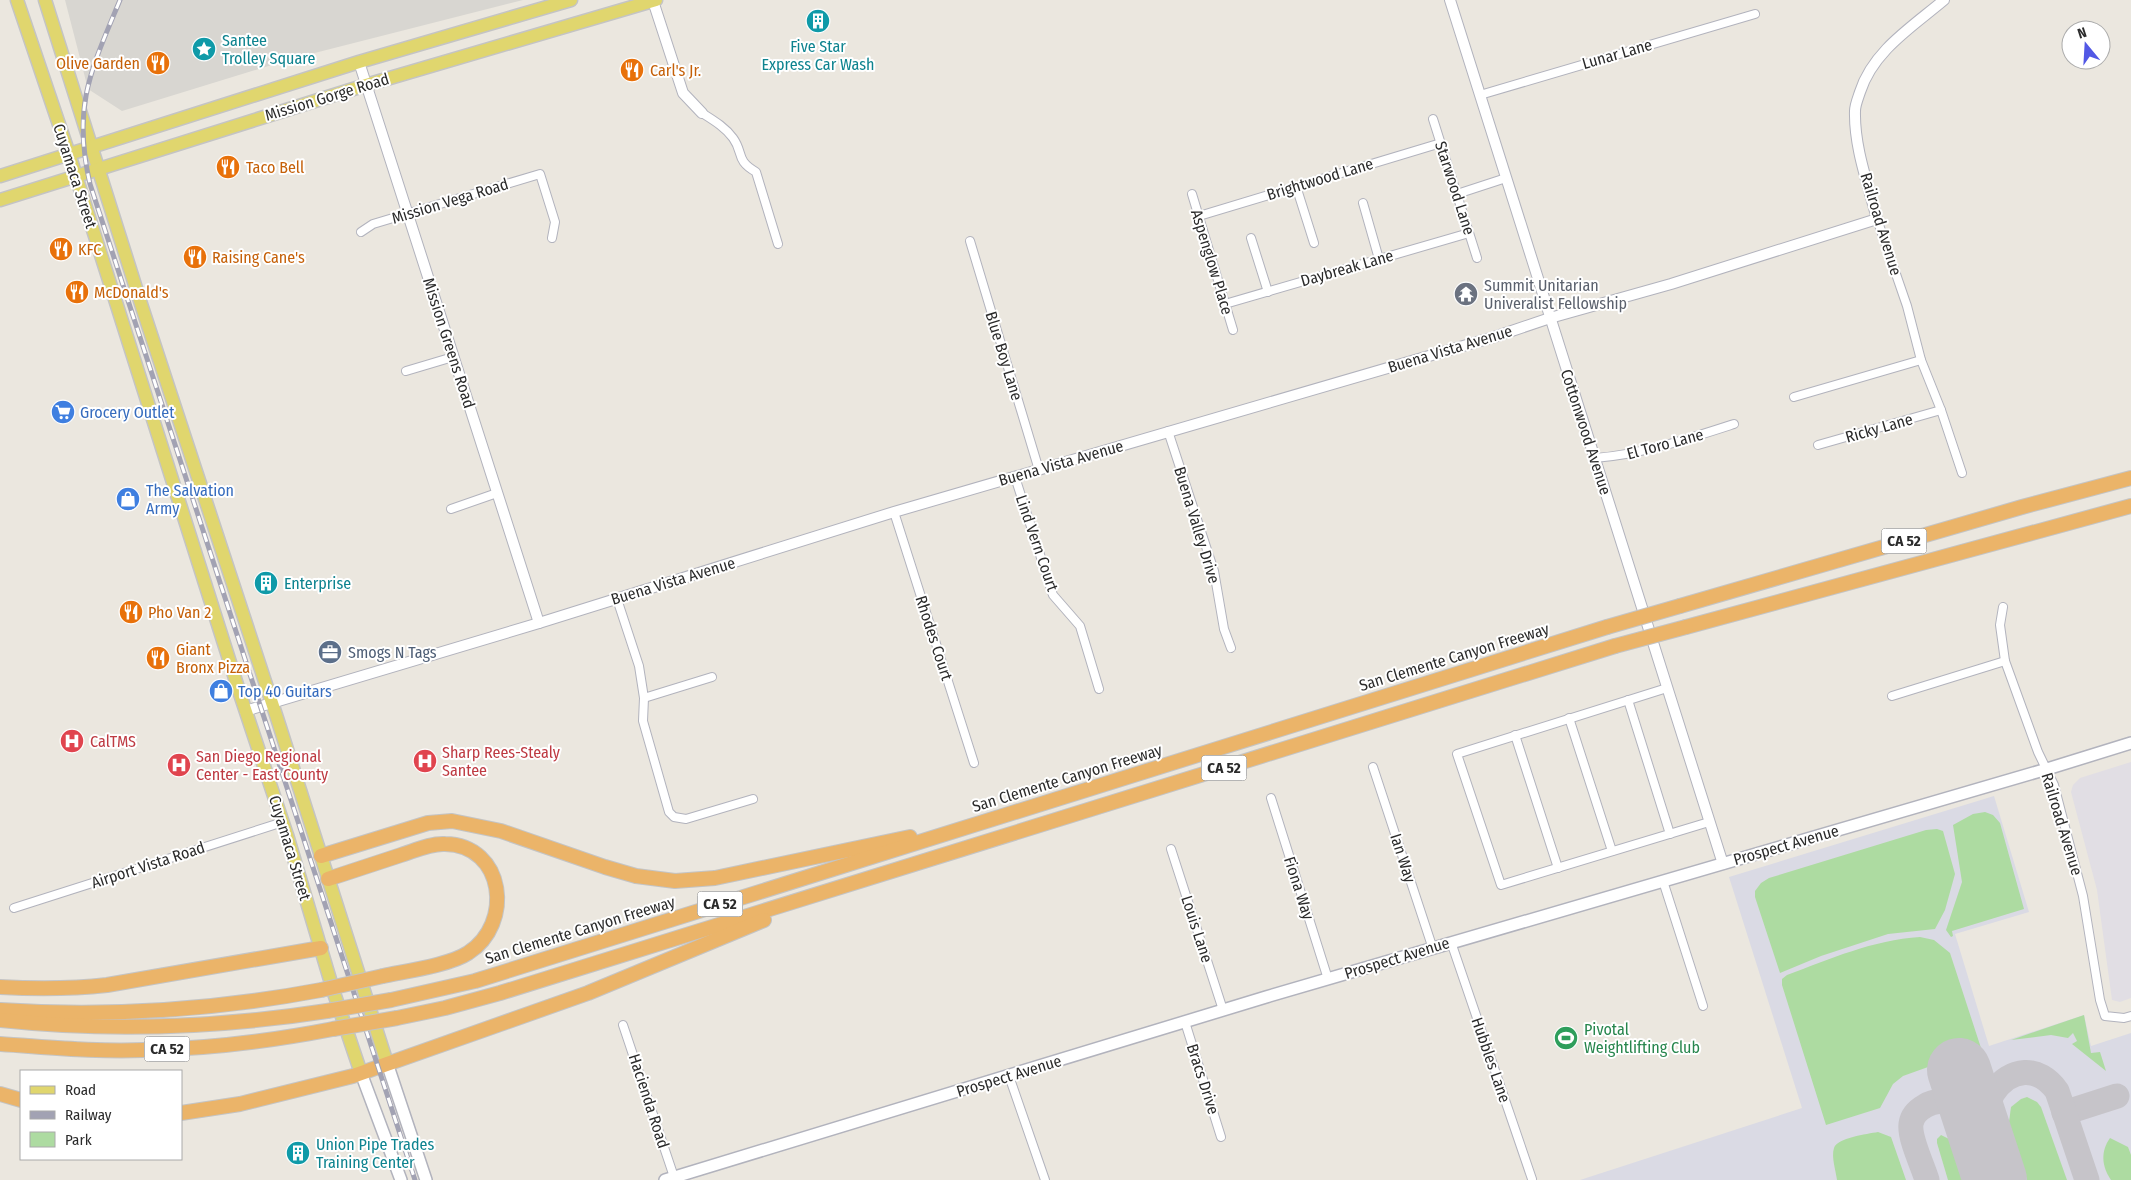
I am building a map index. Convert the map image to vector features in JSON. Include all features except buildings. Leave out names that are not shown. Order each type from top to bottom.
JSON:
[{"type":"highway","name":"San Clemente Canyon Freeway","points":[[0,1020],[112,1028],[164,1028],[264,1021],[391,1000],[475,981],[1607,627],[2022,507],[2131,478]]},
{"type":"highway","name":"CA 52","points":[[0,1044],[92,1050],[152,1050],[221,1045],[306,1034],[445,1008],[500,993],[834,890],[1615,646],[2131,506]]},
{"type":"highway","points":[[2078,520],[2131,511]]},
{"type":"highway","points":[[321,856],[428,823],[452,821],[501,831],[636,876],[675,881],[715,878],[928,833],[1046,802]]},
{"type":"highway","points":[[0,1010],[67,1013],[172,1010],[321,990],[467,954],[481,942],[495,918],[498,905],[497,888],[493,874],[485,862],[464,848],[445,844],[422,848],[328,879]]},
{"type":"highway","points":[[182,1113],[273,1097],[361,1073],[588,993],[834,890]]},
{"type":"highway","points":[[0,987],[34,989],[107,986],[321,948]]},
{"type":"highway","points":[[0,1094],[20,1100]]},
{"type":"main road","name":"Cuyamaca Street","points":[[17,0],[69,154],[283,822],[361,1073],[401,1180]]},
{"type":"main road","name":"Cuyamaca Street","points":[[45,0],[426,1180]]},
{"type":"main road","name":"Mission Gorge Road","points":[[0,176],[359,62],[570,0]]},
{"type":"main road","name":"Mission Gorge Road","points":[[0,200],[366,85],[654,0]]},
{"type":"main road","name":"Prospect Avenue","points":[[669,1179],[689,1176],[1223,1010],[1433,949],[1451,942],[1723,864],[2131,743]]},
{"type":"street","points":[[654,0],[683,93],[702,113],[719,124],[733,138],[744,166],[756,172],[778,244]]},
{"type":"street","name":"Cottonwood Avenue","points":[[1450,0],[1723,864]]},
{"type":"street","name":"Railroad Avenue","points":[[1944,0],[1881,54],[1862,86],[1854,109],[1857,140],[1877,219],[1907,306],[1921,360],[1941,410],[1962,473]]},
{"type":"street","name":"Lunar Lane","points":[[1480,94],[1755,14]]},
{"type":"street","name":"Mission Greens Road","points":[[359,62],[539,623]]},
{"type":"street","name":"Starwood Lane","points":[[1433,118],[1477,258]]},
{"type":"street","name":"Brightwood Lane","points":[[1198,216],[1440,143]]},
{"type":"street","name":"Mission Vega Road","points":[[361,232],[373,224],[540,174],[555,222],[552,238]]},
{"type":"street","points":[[1457,194],[1506,178]]},
{"type":"street","points":[[1296,186],[1314,244]]},
{"type":"street","name":"Aspenglow Place","points":[[1192,194],[1233,330]]},
{"type":"street","points":[[1363,203],[1379,259]]},
{"type":"street","name":"Buena Vista Avenue","points":[[246,711],[539,623],[894,512],[1494,337],[1550,318],[1671,284],[1877,219]]},
{"type":"street","name":"Daybreak Lane","points":[[1225,304],[1469,233]]},
{"type":"street","points":[[1252,238],[1268,292]]},
{"type":"street","name":"Blue Boy Lane","points":[[970,241],[1039,470]]},
{"type":"street","points":[[406,371],[453,357]]},
{"type":"street","points":[[1794,397],[1921,360]]},
{"type":"street","name":"Ricky Lane","points":[[1818,445],[1941,410]]},
{"type":"street","name":"El Toro Lane","points":[[1595,458],[1616,457],[1688,439],[1734,424]]},
{"type":"street","name":"Buena Valley Drive","points":[[1168,431],[1214,572],[1224,629],[1230,648]]},
{"type":"street","name":"Lind Vern Court","points":[[1015,477],[1053,595],[1080,626],[1100,689]]},
{"type":"street","points":[[451,509],[497,493]]},
{"type":"street","name":"Rhodes Court","points":[[894,512],[974,763]]},
{"type":"street","points":[[616,598],[640,666],[644,698],[643,721],[670,812],[674,817],[686,819],[753,799]]},
{"type":"street","name":"Railroad Avenue","points":[[2003,607],[2000,625],[2005,661],[2054,785],[2083,896],[2100,1000],[2105,1016],[2124,1018],[2131,1016]]},
{"type":"street","points":[[1892,696],[2005,661]]},
{"type":"street","points":[[644,698],[712,677]]},
{"type":"street","points":[[1667,688],[1515,734],[1457,754],[1501,885],[1710,822]]},
{"type":"street","points":[[1628,700],[1670,834]]},
{"type":"street","points":[[1569,718],[1612,851]]},
{"type":"street","points":[[1515,734],[1558,868]]},
{"type":"street","name":"Ian Way","points":[[1374,767],[1433,949]]},
{"type":"street","name":"Fiona Way","points":[[1270,798],[1328,979]]},
{"type":"street","name":"Airport Vista Road","points":[[14,908],[283,822]]},
{"type":"street","name":"Louis Lane","points":[[1171,849],[1223,1010]]},
{"type":"street","points":[[1663,880],[1703,1006]]},
{"type":"street","name":"Hubbles Lane","points":[[1451,942],[1532,1179]]},
{"type":"street","name":"Bracs Drive","points":[[1185,1022],[1221,1136]]},
{"type":"street","name":"Hacienda Road","points":[[623,1025],[669,1179]]},
{"type":"street","points":[[1009,1076],[1044,1180]]},
{"type":"shaded area","name":"Santee Trolley Square","points":[[65,0],[523,0],[291,59],[122,111],[88,89]]},
{"type":"shaded area","points":[[2131,762],[2131,998],[2120,1002],[2112,1000],[2097,890],[2071,792],[2073,785],[2080,778]]},
{"type":"shaded area","points":[[1994,796],[2029,912],[1955,934],[1989,1046],[2084,1015],[2091,1046],[2131,1033],[2131,1180],[1580,1180],[1802,1108],[1729,877]]},
{"type":"green space","points":[[1985,812],[1993,815],[2000,823],[2024,909],[1952,931],[1953,936],[1951,937],[1946,930],[1962,882],[1953,825],[1973,814]]},
{"type":"green space","points":[[1937,829],[1943,831],[1955,874],[1945,910],[1935,929],[1888,934],[1821,956],[1780,973],[1755,897],[1755,891],[1761,883],[1769,878],[1926,830]]},
{"type":"green space","points":[[1920,937],[1934,940],[1950,953],[1981,1048],[1903,1076],[1893,1084],[1880,1108],[1826,1125],[1782,985],[1782,979],[1787,975],[1852,951],[1885,942]]},
{"type":"green space","points":[[2084,1015],[2091,1053],[2100,1052],[2106,1071],[2072,1044],[2077,1041],[2073,1033],[2068,1038],[2051,1035],[2011,1040]]},
{"type":"green space","points":[[2027,1097],[2037,1102],[2041,1107],[2067,1180],[2027,1180],[2009,1122],[2011,1107]]},
{"type":"green space","points":[[1878,1132],[1891,1137],[1906,1180],[1837,1180],[1833,1156],[1836,1145],[1853,1137]]},
{"type":"green space","points":[[1941,1135],[1949,1139],[1963,1180],[1948,1180],[1937,1143],[1937,1139]]},
{"type":"green space","points":[[2110,1138],[2128,1147],[2131,1155],[2131,1180],[2111,1180],[2108,1175],[2103,1159]]},
{"type":"taxiway","points":[[1982,1138],[1988,1104],[2000,1084],[2016,1074],[2033,1073],[2042,1077],[2057,1091],[2087,1180]]},
{"type":"taxiway","points":[[2064,1113],[2117,1096]]},
{"type":"taxiway","points":[[1927,1180],[1911,1130],[1913,1118],[1920,1109],[1934,1102],[1951,1104],[1972,1123],[1982,1138]]},
{"type":"runway","points":[[1959,1070],[1995,1180]]},
{"type":"railway","points":[[120,0],[93,68],[87,89],[83,132],[90,184],[415,1180]]},
{"type":"place","name":"Five Star Express Car Wash","points":[[818,21]]},
{"type":"place","name":"Santee Trolley Square","points":[[204,49]]},
{"type":"place","name":"Olive Garden","points":[[158,63]]},
{"type":"place","name":"Carl's Jr.","points":[[632,70]]},
{"type":"place","name":"Taco Bell","points":[[228,167]]},
{"type":"place","name":"KFC","points":[[61,249]]},
{"type":"place","name":"Raising Cane's","points":[[195,257]]},
{"type":"place","name":"McDonald's","points":[[77,292]]},
{"type":"place","name":"Summit Unitarian Univeralist Fellowship","points":[[1466,294]]},
{"type":"place","name":"Grocery Outlet","points":[[63,412]]},
{"type":"place","name":"The Salvation Army","points":[[128,499]]},
{"type":"place","name":"Enterprise","points":[[266,583]]},
{"type":"place","name":"Pho Van 2","points":[[131,612]]},
{"type":"place","name":"Smogs N Tags","points":[[330,652]]},
{"type":"place","name":"Giant Bronx Pizza","points":[[158,658]]},
{"type":"place","name":"Top 40 Guitars","points":[[221,691]]},
{"type":"place","name":"CalTMS","points":[[72,741]]},
{"type":"place","name":"Sharp Rees-Stealy Santee","points":[[425,761]]},
{"type":"place","name":"San Diego Regional Center - East County","points":[[179,765]]},
{"type":"place","name":"Pivotal Weightlifting Club","points":[[1566,1038]]},
{"type":"place","name":"Union Pipe Trades Training Center","points":[[298,1153]]}]
